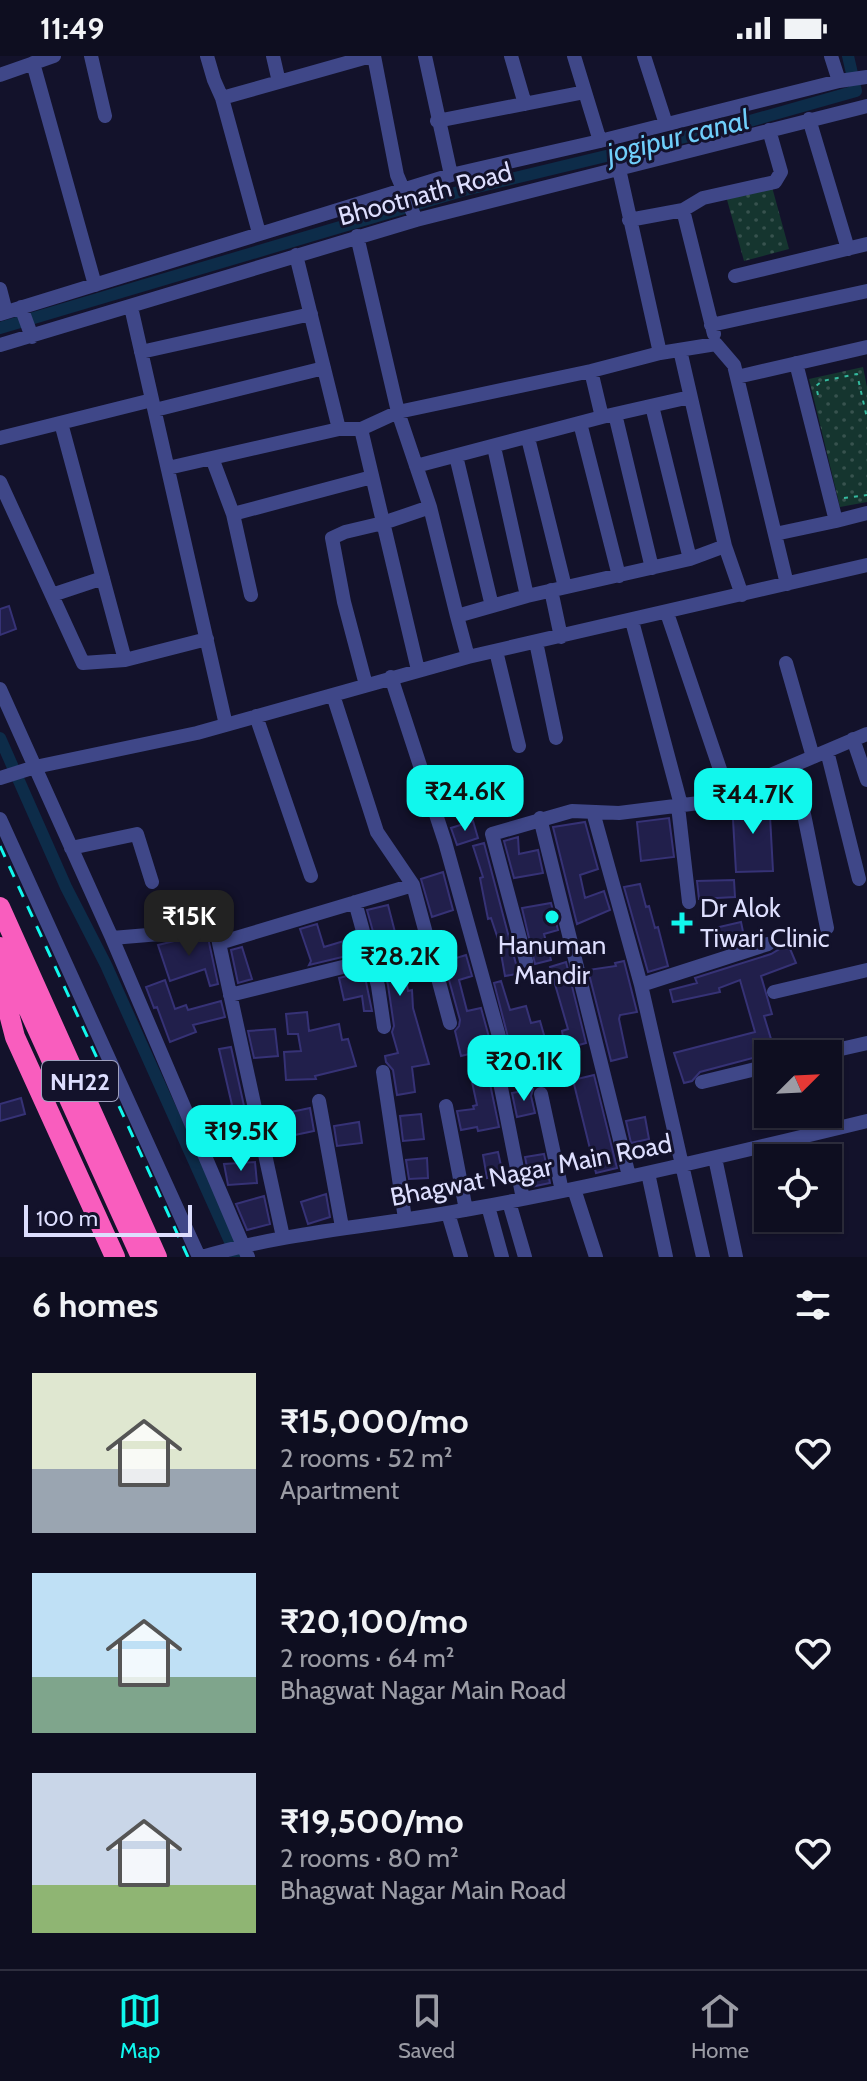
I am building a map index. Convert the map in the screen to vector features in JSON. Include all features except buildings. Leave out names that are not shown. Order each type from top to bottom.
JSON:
[{"type":"highway","name":"NH22","points":[[0,907],[79,1077],[157,1257]]},
{"type":"highway","name":"NH22","points":[[0,947],[9,967],[4,998],[15,1037],[115,1257]]},
{"type":"highway","points":[[9,967],[141,1257]]},
{"type":"street","points":[[0,75],[54,56]]},
{"type":"street","points":[[91,56],[105,116]]},
{"type":"street","points":[[207,56],[222,98],[259,233]]},
{"type":"street","points":[[273,56],[279,82]]},
{"type":"street","points":[[222,98],[372,56],[397,175],[414,215]]},
{"type":"street","points":[[425,56],[451,175]]},
{"type":"street","points":[[511,56],[525,104]]},
{"type":"street","points":[[574,56],[600,141]]},
{"type":"street","points":[[644,56],[666,124]]},
{"type":"street","points":[[831,56],[844,80]]},
{"type":"street","points":[[33,63],[95,285]]},
{"type":"street","name":"Bhootnath Road","points":[[12,311],[259,233],[405,192],[451,175],[867,77]]},
{"type":"street","points":[[437,121],[585,92]]},
{"type":"street","name":"Bhootnath Road","points":[[0,345],[131,307],[414,215],[619,169],[867,106]]},
{"type":"street","points":[[809,119],[848,249]]},
{"type":"street","points":[[629,220],[683,210],[703,198],[775,182],[781,172],[769,130]]},
{"type":"street","points":[[619,169],[660,353]]},
{"type":"street","points":[[683,210],[716,344],[734,365],[787,584]]},
{"type":"street","points":[[357,236],[398,412],[430,507],[468,657]]},
{"type":"street","points":[[735,276],[867,244]]},
{"type":"street","points":[[296,255],[339,429]]},
{"type":"street","points":[[0,289],[30,334]]},
{"type":"street","points":[[711,325],[867,291]]},
{"type":"street","points":[[131,307],[226,725]]},
{"type":"street","points":[[141,352],[311,314]]},
{"type":"street","points":[[168,468],[339,429],[361,429],[398,412],[591,371],[660,353],[716,344]]},
{"type":"street","points":[[737,377],[867,348]]},
{"type":"street","points":[[680,350],[725,546],[742,595]]},
{"type":"street","points":[[796,363],[836,521]]},
{"type":"street","points":[[0,438],[324,368]]},
{"type":"street","points":[[591,371],[608,416],[652,568]]},
{"type":"street","points":[[416,466],[690,397]]},
{"type":"street","points":[[652,406],[690,559]]},
{"type":"street","points":[[61,423],[125,660]]},
{"type":"street","points":[[580,423],[619,576]]},
{"type":"street","points":[[361,429],[418,670]]},
{"type":"street","points":[[528,438],[558,588],[561,637]]},
{"type":"street","points":[[494,447],[527,596]]},
{"type":"street","points":[[456,456],[492,606]]},
{"type":"street","points":[[212,458],[233,514],[251,595]]},
{"type":"street","points":[[233,514],[372,477]]},
{"type":"street","points":[[0,482],[83,663],[125,660],[207,639]]},
{"type":"street","points":[[366,685],[344,602],[332,538],[430,507]]},
{"type":"street","points":[[775,534],[867,513]]},
{"type":"street","points":[[457,616],[558,588],[690,559],[725,546]]},
{"type":"street","points":[[3,777],[226,725],[468,657],[867,565]]},
{"type":"street","points":[[52,595],[103,578]]},
{"type":"street","points":[[667,613],[728,793]]},
{"type":"street","points":[[632,621],[679,806],[689,902]]},
{"type":"street","points":[[536,642],[556,738]]},
{"type":"street","points":[[496,651],[519,746]]},
{"type":"street","points":[[786,663],[813,757]]},
{"type":"street","points":[[391,677],[448,852],[500,1040],[495,1057],[525,1257]]},
{"type":"street","points":[[0,689],[32,768],[112,938],[243,1249]]},
{"type":"street","points":[[333,695],[377,832],[413,885],[450,1023]]},
{"type":"street","points":[[256,716],[311,876]]},
{"type":"street","points":[[526,961],[492,834],[572,811],[619,813],[699,803],[860,736],[867,780]]},
{"type":"street","points":[[827,751],[859,879]]},
{"type":"street","points":[[794,765],[827,928]]},
{"type":"street","points":[[593,812],[641,985],[703,1257]]},
{"type":"street","points":[[540,818],[629,1176]]},
{"type":"street","points":[[0,819],[206,1256]]},
{"type":"street","points":[[71,848],[137,834],[152,882]]},
{"type":"street","points":[[219,943],[413,885]]},
{"type":"street","points":[[355,902],[371,960],[384,1027]]},
{"type":"street","points":[[112,938],[160,934],[215,921],[283,1237]]},
{"type":"street","points":[[641,985],[768,944]]},
{"type":"street","points":[[230,995],[371,960]]},
{"type":"street","points":[[774,992],[867,970]]},
{"type":"street","points":[[842,1049],[867,1043]]},
{"type":"street","points":[[702,1082],[754,1069]]},
{"type":"street","points":[[383,1072],[405,1219]]},
{"type":"street","points":[[541,1094],[568,1190],[596,1257]]},
{"type":"street","points":[[319,1101],[342,1227]]},
{"type":"street","points":[[446,1106],[466,1210]]},
{"type":"street","name":"Bhagwat Nagar Main Road","points":[[206,1256],[283,1237],[516,1201],[681,1166],[867,1121]]},
{"type":"street","points":[[715,1158],[736,1257]]},
{"type":"street","points":[[648,1173],[666,1257]]},
{"type":"street","points":[[488,1206],[502,1257]]},
{"type":"street","points":[[448,1213],[461,1257]]},
{"type":"path","points":[[820,401],[816,386],[822,381],[857,374],[867,418]]},
{"type":"path","points":[[840,494],[845,499],[867,495]]},
{"type":"green space","points":[[772,187],[789,249],[744,261],[726,196]]},
{"type":"green space","points":[[863,367],[867,387],[867,502],[840,507],[809,379]]},
{"type":"waterway","name":"jogipur canal","points":[[0,328],[465,190],[743,123],[856,91],[848,56]]},
{"type":"waterway","points":[[0,738],[237,1257]]},
{"type":"railway","points":[[0,846],[188,1257]]},
{"type":"place","name":"Hanuman Mandir","points":[[552,917]]},
{"type":"place","name":"Dr Alok Tiwari Clinic","points":[[682,923]]}]
